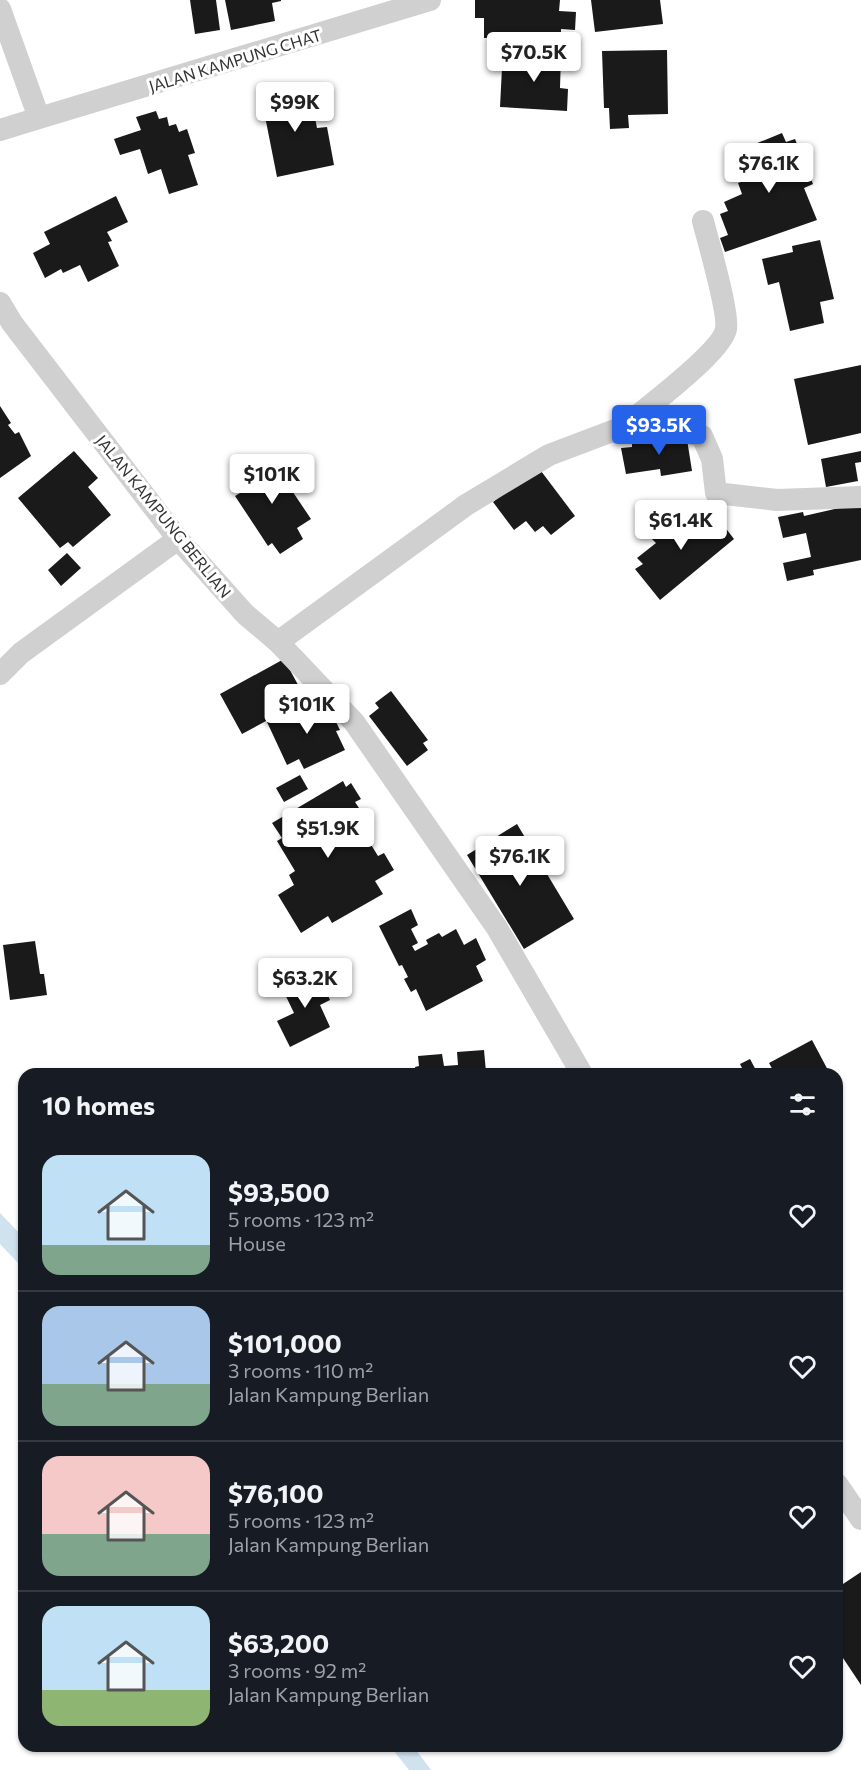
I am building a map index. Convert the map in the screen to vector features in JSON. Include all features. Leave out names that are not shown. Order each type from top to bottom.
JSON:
[{"type":"street","name":"JALAN KAMPUNG CHAT","points":[[39,118],[430,0]]},
{"type":"street","points":[[0,9],[39,118],[0,130]]},
{"type":"street","points":[[278,642],[466,505],[549,455],[623,427],[715,350],[726,329],[719,285],[703,220]]},
{"type":"street","name":"JALAN KAMPUNG BERLIAN","points":[[0,303],[12,323],[178,539],[245,614],[278,642],[354,722],[497,928],[579,1068]]},
{"type":"street","points":[[623,427],[664,426],[702,436],[712,459],[716,493],[777,500],[861,497]]},
{"type":"street","points":[[0,674],[21,653],[178,539]]},
{"type":"street","points":[[843,1493],[861,1519]]},
{"type":"water","points":[[0,1213],[18,1232],[18,1263],[0,1244]]},
{"type":"water","points":[[395,1752],[418,1752],[431,1770],[409,1770]]},
{"type":"building","points":[[190,0],[216,0],[220,30],[195,34]]},
{"type":"building","points":[[225,0],[281,1],[272,3],[275,21],[231,30]]},
{"type":"building","points":[[475,0],[560,0],[559,11],[576,12],[575,30],[561,29],[561,38],[484,38],[484,18],[475,18]]},
{"type":"building","points":[[591,0],[660,0],[663,24],[595,32]]},
{"type":"building","points":[[667,50],[668,114],[628,115],[629,128],[610,129],[609,108],[604,108],[602,51]]},
{"type":"building","points":[[526,53],[561,55],[560,88],[568,89],[567,111],[500,107],[502,68],[509,69],[509,56],[525,57]]},
{"type":"building","points":[[294,85],[297,100],[311,97],[317,128],[327,127],[334,165],[277,177],[260,91]]},
{"type":"building","points":[[156,111],[159,119],[167,117],[169,126],[176,124],[179,132],[187,129],[195,153],[188,155],[198,185],[169,194],[161,169],[148,174],[140,149],[120,155],[114,139],[141,130],[136,117]]},
{"type":"building","points":[[782,133],[786,142],[795,139],[813,184],[804,188],[817,220],[725,252],[720,238],[728,235],[720,214],[728,211],[724,202],[742,194],[738,183],[749,179],[738,151]]},
{"type":"building","points":[[116,196],[128,222],[107,232],[112,241],[108,242],[119,266],[88,282],[80,265],[63,273],[61,269],[45,278],[33,253],[50,244],[44,232]]},
{"type":"building","points":[[820,240],[834,299],[820,302],[824,323],[790,331],[779,282],[768,285],[762,259],[793,252],[792,246]]},
{"type":"building","points":[[861,365],[861,433],[808,445],[794,379]]},
{"type":"building","points":[[0,406],[11,423],[8,425],[15,434],[19,432],[31,456],[0,478]]},
{"type":"building","points":[[686,433],[692,471],[661,476],[660,469],[626,474],[621,448],[632,447],[632,442]]},
{"type":"building","points":[[74,451],[98,478],[88,487],[111,515],[73,547],[68,542],[60,548],[18,498]]},
{"type":"building","points":[[861,451],[861,462],[855,463],[858,481],[826,487],[821,459]]},
{"type":"building","points":[[268,455],[311,519],[297,528],[303,539],[280,554],[272,543],[268,546],[235,496],[245,490],[236,476]]},
{"type":"building","points":[[538,467],[575,516],[551,535],[543,526],[535,532],[526,521],[514,530],[493,502]]},
{"type":"building","points":[[861,503],[861,560],[813,570],[814,575],[787,581],[783,563],[811,557],[806,533],[783,538],[778,517],[803,512],[804,516]]},
{"type":"building","points":[[703,511],[708,517],[714,513],[734,539],[660,600],[635,569],[643,564],[637,558],[656,543],[650,537],[677,517],[683,524]]},
{"type":"building","points":[[67,553],[81,568],[61,586],[48,570]]},
{"type":"building","points":[[284,659],[303,694],[287,703],[290,708],[242,734],[220,694]]},
{"type":"building","points":[[391,691],[428,740],[423,743],[428,750],[407,766],[369,716],[379,708],[375,703]]},
{"type":"building","points":[[309,702],[314,711],[327,704],[340,730],[336,731],[345,750],[304,769],[299,759],[287,765],[267,722]]},
{"type":"building","points":[[300,775],[308,789],[284,802],[276,788]]},
{"type":"building","points":[[343,781],[346,787],[351,783],[361,799],[355,802],[359,808],[347,815],[365,846],[370,843],[378,856],[384,853],[394,870],[375,881],[383,894],[332,923],[328,916],[301,933],[278,895],[294,885],[289,875],[295,871],[277,841],[282,838],[272,823]]},
{"type":"building","points":[[517,824],[574,919],[524,949],[467,855]]},
{"type":"building","points":[[411,909],[418,925],[411,929],[418,943],[412,946],[415,951],[428,944],[426,940],[439,933],[442,937],[456,929],[464,945],[476,938],[486,960],[476,966],[483,981],[426,1011],[416,989],[411,992],[404,979],[408,977],[402,965],[399,966],[379,926]]},
{"type":"building","points":[[35,941],[40,974],[44,974],[47,995],[10,1000],[3,945]]},
{"type":"building","points":[[316,970],[330,1000],[320,1005],[330,1027],[290,1047],[277,1021],[294,1013],[281,986]]},
{"type":"building","points":[[812,1040],[827,1068],[772,1068],[769,1063]]},
{"type":"building","points":[[484,1050],[486,1068],[415,1068],[419,1066],[418,1056],[442,1054],[444,1066],[458,1065],[457,1052]]},
{"type":"building","points":[[750,1059],[755,1068],[742,1068],[740,1064]]},
{"type":"building","points":[[861,1572],[861,1685],[843,1658],[843,1584]]}]
